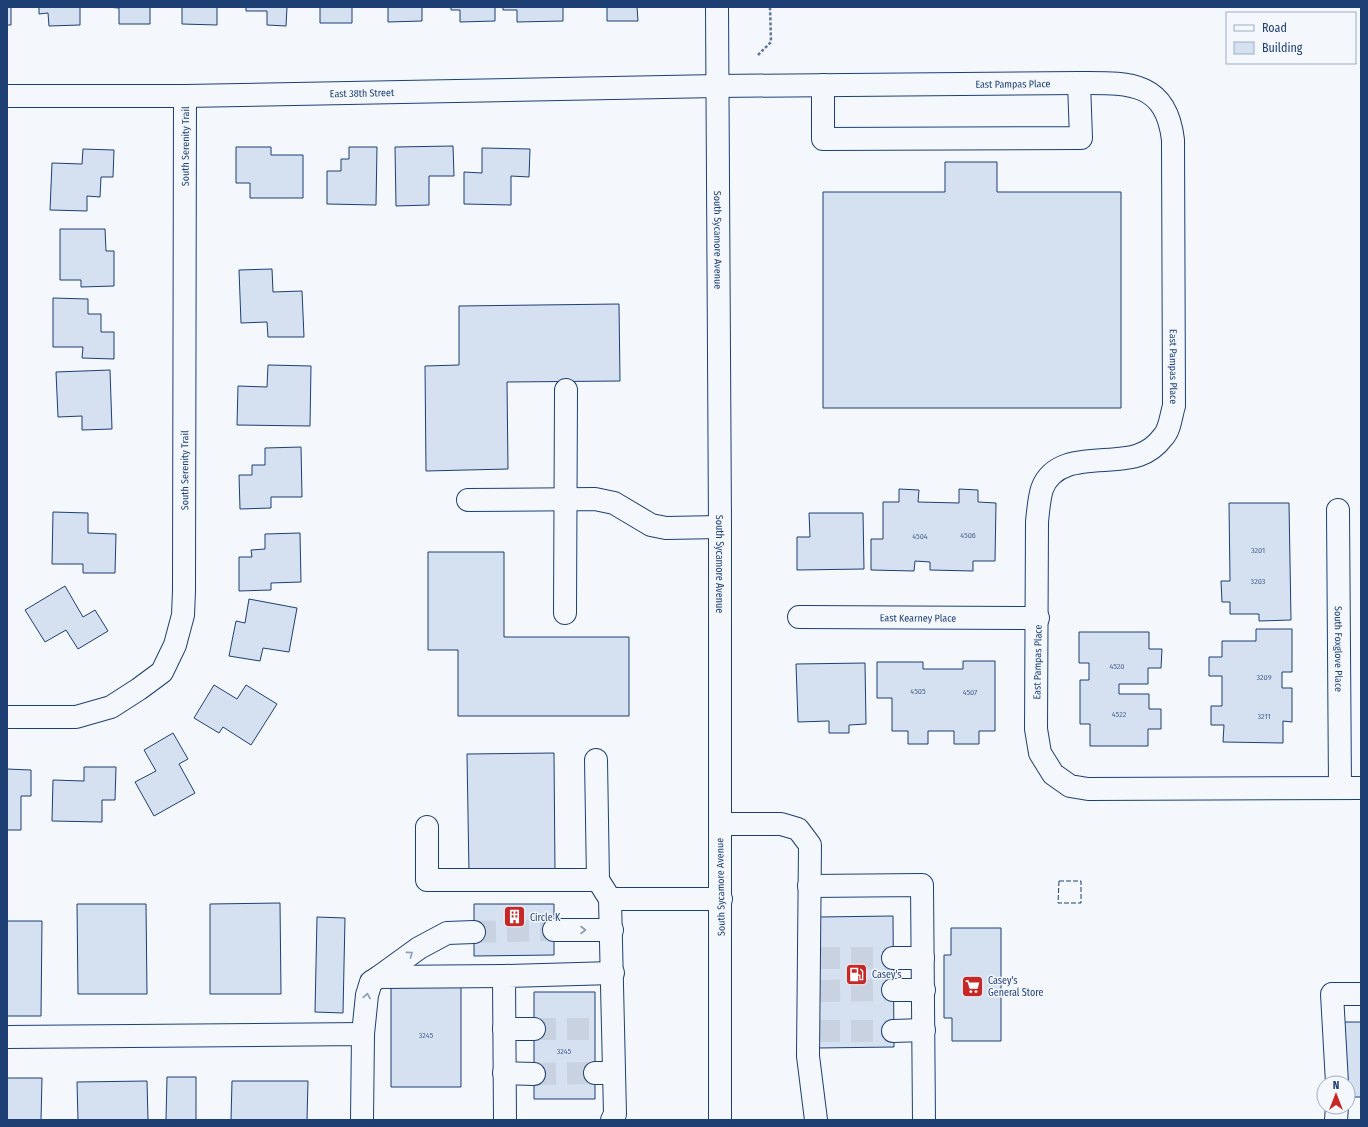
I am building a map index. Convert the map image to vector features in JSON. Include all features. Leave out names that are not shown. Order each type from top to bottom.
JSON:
[{"type":"street","name":"South Sycamore Avenue","points":[[716,7],[720,527],[720,1120]]},
{"type":"street","name":"East Pampas Place","points":[[717,86],[1079,83],[1121,84],[1133,85],[1144,89],[1161,103],[1172,126],[1174,140],[1174,406],[1164,436],[1153,448],[1138,456],[1085,461],[1067,465],[1052,474],[1043,487],[1038,505],[1037,522],[1038,618],[1036,729],[1040,753],[1053,774],[1070,786],[1088,789],[1361,788]]},
{"type":"street","points":[[823,86],[823,139],[1081,138],[1079,83]]},
{"type":"street","name":"East 38th Street","points":[[7,96],[185,96],[717,86]]},
{"type":"street","name":"South Serenity Trail","points":[[7,717],[76,717],[111,707],[139,690],[162,672],[175,645],[183,615],[184,591],[185,96]]},
{"type":"street","points":[[565,613],[566,390]]},
{"type":"street","points":[[468,500],[595,499],[614,503],[651,525],[666,528],[720,527]]},
{"type":"street","name":"South Foxglove Place","points":[[1338,510],[1340,788]]},
{"type":"street","name":"East Kearney Place","points":[[799,616],[1038,618]]},
{"type":"street","points":[[596,760],[598,880],[610,899],[612,930],[613,973],[604,1029],[604,1073],[615,1114],[612,1120]]},
{"type":"street","points":[[720,824],[781,824],[798,829],[810,845],[809,886],[814,958],[814,991],[813,1030],[808,1056],[816,1120]]},
{"type":"street","points":[[427,827],[427,880],[598,880]]},
{"type":"street","points":[[809,886],[922,885],[924,1120]]},
{"type":"street","points":[[610,899],[721,899]]},
{"type":"street","points":[[554,930],[612,930]]},
{"type":"street","points":[[362,1120],[363,1034],[367,995],[371,982],[419,948],[447,933],[474,932]]},
{"type":"street","points":[[893,958],[923,958]]},
{"type":"street","points":[[379,977],[613,973]]},
{"type":"street","points":[[504,976],[505,1120]]},
{"type":"street","points":[[894,990],[924,990]]},
{"type":"street","points":[[1337,1075],[1332,994],[1361,994]]},
{"type":"street","points":[[504,1028],[534,1029]]},
{"type":"street","points":[[894,1031],[924,1030]]},
{"type":"street","points":[[7,1037],[363,1034]]},
{"type":"street","points":[[504,1073],[534,1074]]},
{"type":"path","points":[[758,55],[770,42],[770,7]]},
{"type":"building","points":[[7,7],[11,7],[11,25],[7,25]]},
{"type":"building","points":[[39,7],[80,7],[80,25],[49,26],[48,13],[39,14]]},
{"type":"building","points":[[106,7],[150,7],[150,24],[119,24],[119,8]]},
{"type":"building","points":[[182,7],[217,7],[217,25],[182,24]]},
{"type":"building","points":[[246,7],[287,7],[286,26],[267,25],[267,11],[246,11]]},
{"type":"building","points":[[320,7],[352,7],[352,23],[320,23]]},
{"type":"building","points":[[388,7],[422,7],[422,21],[388,22]]},
{"type":"building","points":[[451,7],[495,7],[495,21],[460,22],[460,10],[451,10]]},
{"type":"building","points":[[503,7],[563,7],[563,21],[517,22],[517,10],[503,10]]},
{"type":"building","points":[[607,7],[637,7],[638,21],[607,21]]},
{"type":"building","points":[[453,146],[454,176],[429,176],[429,205],[396,206],[395,147]]},
{"type":"building","points":[[236,147],[271,147],[271,155],[303,155],[303,198],[250,198],[250,183],[236,183]]},
{"type":"building","points":[[349,147],[377,147],[376,205],[327,204],[327,171],[341,171],[341,159],[349,159]]},
{"type":"building","points":[[482,148],[530,149],[529,177],[511,176],[511,205],[464,204],[464,172],[482,173]]},
{"type":"building","points":[[83,149],[114,150],[113,177],[101,177],[100,197],[87,196],[87,211],[50,210],[52,163],[82,164]]},
{"type":"building","points":[[945,162],[997,162],[997,192],[1121,192],[1121,408],[823,408],[823,192],[945,192]]},
{"type":"building","points":[[60,229],[105,229],[106,251],[114,251],[114,286],[81,287],[81,280],[60,280]]},
{"type":"building","points":[[272,269],[273,292],[302,291],[304,337],[268,337],[267,322],[241,323],[239,270]]},
{"type":"building","points":[[53,298],[88,299],[88,314],[101,314],[101,332],[114,332],[114,359],[82,358],[83,347],[53,347]]},
{"type":"building","points":[[619,304],[620,381],[507,382],[508,469],[426,471],[425,366],[459,365],[459,306]]},
{"type":"building","points":[[268,365],[311,366],[310,426],[237,425],[238,386],[267,387]]},
{"type":"building","points":[[110,370],[112,429],[82,430],[82,416],[58,417],[56,372]]},
{"type":"building","points":[[301,447],[302,497],[271,497],[271,508],[240,509],[239,475],[252,475],[252,465],[265,465],[265,448]]},
{"type":"building","points":[[899,489],[919,490],[918,502],[959,503],[959,489],[978,490],[978,502],[996,503],[995,561],[973,561],[973,571],[930,570],[930,562],[915,561],[914,571],[871,570],[871,539],[883,539],[883,502],[899,502]]},
{"type":"building","points":[[1229,503],[1289,503],[1291,620],[1259,621],[1259,614],[1230,614],[1230,602],[1222,602],[1221,581],[1230,581]]},
{"type":"building","points":[[53,512],[88,513],[88,533],[116,534],[115,573],[83,573],[83,564],[52,564]]},
{"type":"building","points":[[809,513],[863,513],[864,569],[797,570],[797,537],[810,537]]},
{"type":"building","points":[[300,533],[301,582],[271,583],[271,590],[239,591],[239,557],[252,557],[251,550],[265,549],[265,534]]},
{"type":"building","points":[[428,552],[504,552],[504,637],[629,637],[629,716],[458,716],[458,650],[428,650]]},
{"type":"building","points":[[65,586],[83,617],[95,610],[108,631],[78,649],[66,630],[45,642],[25,610]]},
{"type":"building","points":[[249,599],[297,608],[289,652],[263,648],[260,661],[229,656],[236,621],[245,623]]},
{"type":"building","points":[[1256,629],[1292,629],[1292,672],[1282,672],[1282,688],[1292,688],[1292,722],[1283,721],[1283,743],[1223,742],[1224,725],[1211,725],[1211,706],[1222,706],[1222,676],[1209,676],[1209,657],[1222,657],[1222,641],[1256,641]]},
{"type":"building","points":[[1079,632],[1149,632],[1149,649],[1162,649],[1161,668],[1148,668],[1148,684],[1119,684],[1119,694],[1149,694],[1149,709],[1161,709],[1161,729],[1148,729],[1148,746],[1090,746],[1090,724],[1080,724],[1080,680],[1089,680],[1089,663],[1079,663]]},
{"type":"building","points":[[963,661],[995,661],[995,731],[979,731],[979,744],[954,744],[954,731],[928,731],[928,744],[908,744],[908,731],[892,731],[892,698],[877,698],[877,662],[923,662],[923,669],[963,669]]},
{"type":"building","points":[[865,663],[866,724],[849,725],[849,733],[829,733],[829,721],[798,722],[796,664]]},
{"type":"building","points":[[214,685],[237,699],[246,685],[277,704],[251,745],[223,727],[219,733],[194,718]]},
{"type":"building","points":[[173,733],[188,759],[179,764],[195,793],[154,816],[135,782],[156,771],[144,750]]},
{"type":"building","points":[[554,753],[555,873],[469,874],[467,754]]},
{"type":"building","points":[[84,767],[116,767],[115,800],[102,800],[102,822],[52,821],[53,780],[84,781]]},
{"type":"building","points":[[7,769],[31,770],[31,796],[21,796],[21,830],[7,830]]},
{"type":"building","points":[[280,903],[281,994],[210,994],[210,904]]},
{"type":"building","points":[[77,904],[146,904],[147,994],[78,994]]},
{"type":"building","name":"Circle K","points":[[474,904],[554,904],[554,955],[474,956]]},
{"type":"building","name":"Casey's","points":[[893,916],[894,1047],[818,1048],[818,917]]},
{"type":"building","points":[[317,917],[345,918],[343,1013],[315,1012]]},
{"type":"building","points":[[7,921],[42,921],[41,1016],[7,1016]]},
{"type":"building","name":"Casey's General Store","points":[[951,928],[1001,928],[1001,1041],[952,1041],[952,1018],[944,1018],[944,955],[951,955]]},
{"type":"building","points":[[461,982],[461,1087],[391,1087],[391,983]]},
{"type":"building","points":[[534,992],[595,992],[595,1099],[534,1099]]},
{"type":"building","points":[[1338,1022],[1361,1022],[1361,1097],[1356,1097],[1356,1075],[1338,1075]]},
{"type":"building","points":[[167,1077],[196,1077],[196,1120],[166,1120]]},
{"type":"building","points":[[7,1078],[42,1078],[41,1120],[7,1120]]},
{"type":"building","points":[[147,1081],[148,1120],[78,1120],[77,1082]]},
{"type":"building","points":[[232,1081],[308,1081],[307,1120],[231,1120]]},
{"type":"tunnel","points":[[474,932],[554,930]]},
{"type":"tunnel","points":[[818,958],[893,958]]},
{"type":"tunnel","points":[[818,991],[893,990]]},
{"type":"tunnel","points":[[534,1029],[595,1029]]},
{"type":"tunnel","points":[[818,1031],[893,1031]]},
{"type":"tunnel","points":[[534,1074],[595,1073]]},
{"type":"fence","points":[[1059,881],[1081,881],[1081,903],[1058,903],[1059,881]]},
{"type":"place","name":"Circle K","points":[[514,917]]},
{"type":"place","name":"Casey's","points":[[856,974]]},
{"type":"place","name":"Casey's General Store","points":[[973,986]]}]
